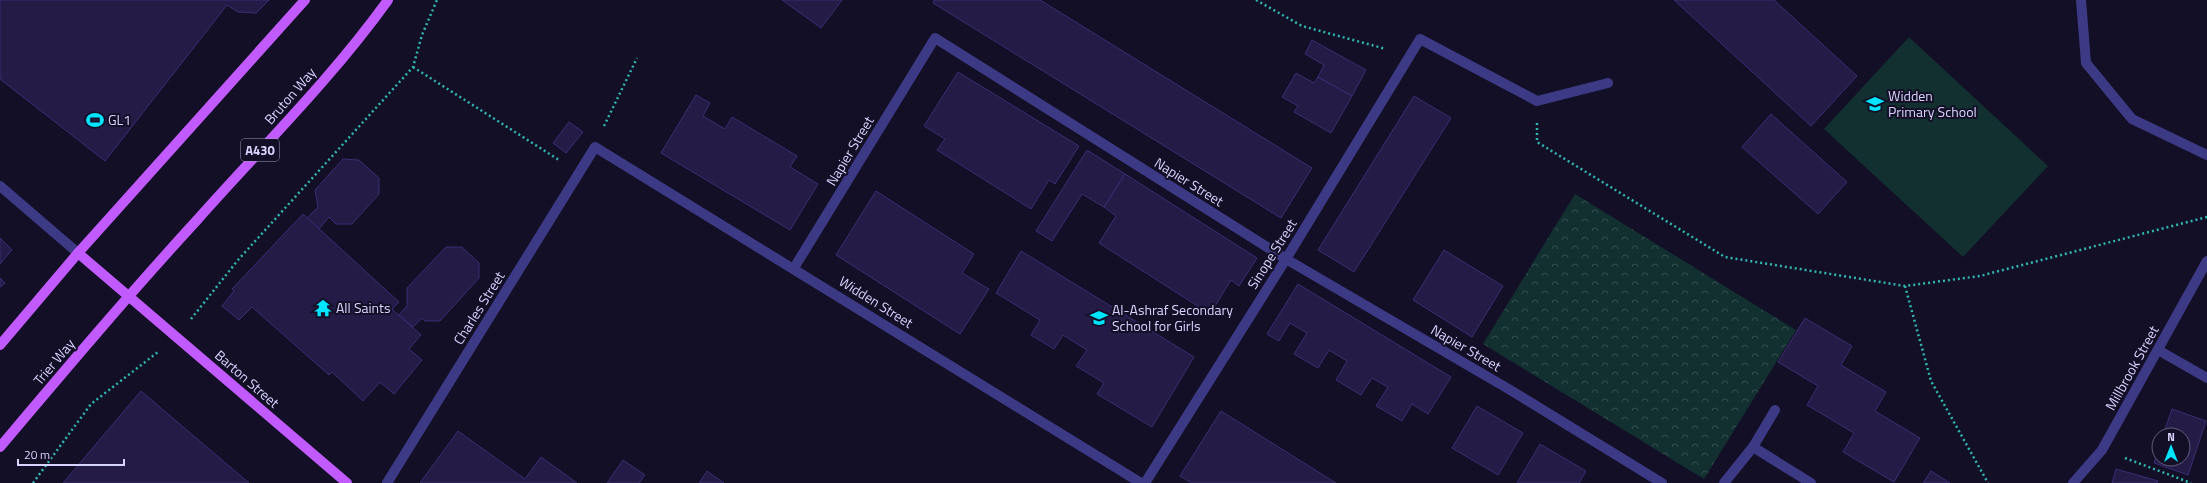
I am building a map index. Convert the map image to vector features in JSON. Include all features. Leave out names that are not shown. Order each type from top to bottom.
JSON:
[{"type":"main road","points":[[0,345],[78,253],[305,0]]},
{"type":"main road","name":"Bruton Way","points":[[129,296],[290,117],[350,48],[388,0]]},
{"type":"main road","name":"Barton Street","points":[[78,253],[347,483]]},
{"type":"main road","name":"Trier Way","points":[[0,447],[129,296]]},
{"type":"street","points":[[2081,0],[2086,63],[2132,119],[2207,154]]},
{"type":"street","name":"Napier Street","points":[[794,268],[935,38],[1286,259],[1512,391],[1662,483]]},
{"type":"street","name":"Sinope Street","points":[[1145,483],[1286,259],[1420,39],[1537,101]]},
{"type":"street","points":[[1537,101],[1608,83]]},
{"type":"street","name":"Charles Street","points":[[387,483],[595,147]]},
{"type":"street","name":"Widden Street","points":[[595,147],[794,268],[1141,483]]},
{"type":"street","points":[[0,186],[78,253]]},
{"type":"street","name":"Millbrook Street","points":[[2073,483],[2102,450],[2207,261]]},
{"type":"street","points":[[2158,350],[2207,378]]},
{"type":"street","points":[[1724,483],[1753,447],[1776,410]]},
{"type":"street","points":[[1753,447],[1812,483]]},
{"type":"path","points":[[32,483],[91,404],[177,337],[238,260],[413,67],[422,35],[437,0]]},
{"type":"path","points":[[1256,0],[1302,26],[1409,56]]},
{"type":"path","points":[[595,147],[637,58]]},
{"type":"path","points":[[413,67],[579,172]]},
{"type":"path","points":[[1537,101],[1538,142],[1725,257],[1905,286],[1980,276],[2207,217]]},
{"type":"path","points":[[1905,286],[1931,381],[1988,483]]},
{"type":"path","points":[[2102,450],[2191,483]]},
{"type":"green space","points":[[1909,37],[2048,166],[1963,257],[1824,129]]},
{"type":"green space","points":[[1575,194],[1796,330],[1704,479],[1483,344]]},
{"type":"building","name":"GL1","points":[[0,0],[269,0],[256,13],[238,12],[227,5],[105,161],[0,79]]},
{"type":"building","points":[[782,0],[842,0],[821,28]]},
{"type":"building","points":[[934,0],[1040,0],[1312,168],[1281,218],[933,3]]},
{"type":"building","points":[[1674,0],[1774,0],[1857,76],[1811,126]]},
{"type":"building","points":[[1312,40],[1366,70],[1352,96],[1318,77],[1324,65],[1305,54]]},
{"type":"building","points":[[958,72],[1079,146],[1055,184],[1049,180],[1031,209],[937,150],[945,139],[924,126]]},
{"type":"building","points":[[1296,73],[1314,83],[1318,77],[1352,96],[1331,133],[1294,112],[1298,106],[1282,97]]},
{"type":"building","points":[[696,95],[710,103],[703,116],[725,129],[732,117],[797,156],[790,167],[818,184],[790,230],[661,153]]},
{"type":"building","points":[[1414,96],[1451,118],[1354,272],[1318,250]]},
{"type":"building","points":[[1771,114],[1847,182],[1818,214],[1742,147]]},
{"type":"building","points":[[569,122],[583,132],[566,153],[553,143]]},
{"type":"building","points":[[1087,150],[1125,174],[1104,207],[1082,194],[1052,241],[1036,231]]},
{"type":"building","points":[[343,159],[359,160],[379,178],[379,194],[352,224],[336,224],[329,217],[319,229],[307,218],[318,207],[315,190]]},
{"type":"building","points":[[1125,174],[1257,258],[1239,286],[1231,280],[1210,314],[1099,243],[1116,216],[1104,207]]},
{"type":"building","points":[[876,191],[974,254],[962,273],[989,289],[960,334],[836,255]]},
{"type":"building","name":"All Saints","points":[[303,214],[399,302],[392,309],[421,335],[409,349],[422,360],[394,394],[380,382],[363,401],[332,372],[329,375],[252,307],[239,320],[222,306],[234,291],[232,289]]},
{"type":"building","points":[[0,238],[12,250],[0,264]]},
{"type":"building","points":[[446,247],[462,247],[479,263],[479,278],[440,321],[425,321],[422,318],[413,327],[399,315],[407,306],[407,288]]},
{"type":"building","points":[[1444,250],[1503,286],[1472,337],[1413,300]]},
{"type":"building","points":[[1021,251],[1194,357],[1152,427],[1097,394],[1104,383],[1076,366],[1087,350],[1063,335],[1054,349],[1031,335],[1040,320],[996,293]]},
{"type":"building","points":[[0,278],[5,283],[0,287]]},
{"type":"building","points":[[1298,284],[1451,377],[1428,414],[1412,404],[1402,421],[1376,406],[1388,387],[1372,378],[1361,395],[1336,380],[1347,361],[1329,350],[1318,368],[1294,354],[1307,333],[1290,323],[1279,341],[1267,334]]},
{"type":"building","points":[[1805,318],[1852,346],[1841,365],[1886,392],[1875,411],[1920,438],[1894,482],[1843,452],[1854,433],[1807,405],[1818,386],[1778,362]]},
{"type":"building","points":[[141,391],[249,483],[63,483]]},
{"type":"building","points":[[1477,406],[1523,433],[1498,475],[1452,448]]},
{"type":"building","points":[[2172,409],[2206,421],[2191,466],[2191,427],[2166,427]]},
{"type":"building","points":[[1221,411],[1336,483],[1192,483],[1180,476]]},
{"type":"building","points":[[458,431],[525,479],[541,457],[577,483],[420,483]]},
{"type":"building","points":[[1540,444],[1586,471],[1579,483],[1517,483]]},
{"type":"building","points":[[623,460],[645,475],[639,483],[607,483]]},
{"type":"building","points":[[2165,467],[2191,467],[2188,475]]},
{"type":"building","points":[[2116,469],[2158,481],[2157,483],[2112,483]]},
{"type":"building","points":[[707,471],[724,483],[699,483]]},
{"type":"building","points":[[1931,471],[1950,483],[1923,483]]},
{"type":"place","name":"Widden Primary School","points":[[1875,104]]},
{"type":"place","name":"GL1","points":[[95,120]]},
{"type":"place","name":"All Saints","points":[[323,308]]},
{"type":"place","name":"Al-Ashraf Secondary School for Girls","points":[[1099,318]]}]
